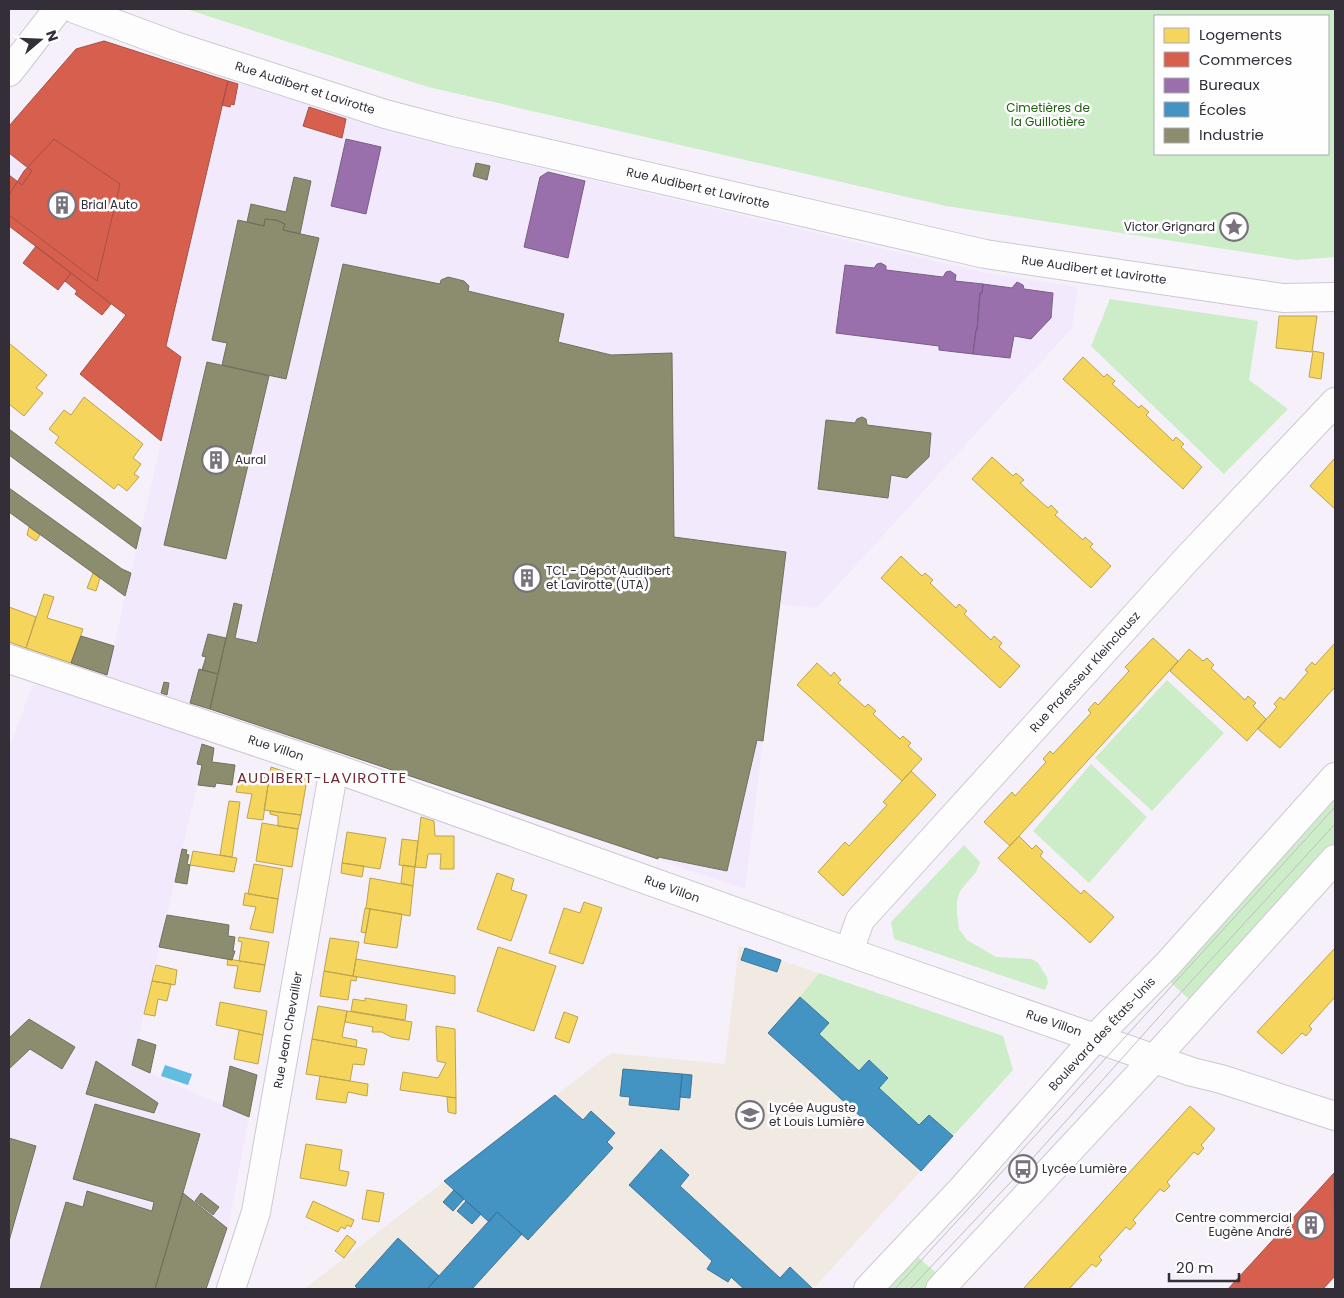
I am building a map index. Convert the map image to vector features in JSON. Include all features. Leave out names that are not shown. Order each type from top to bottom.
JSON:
[{"type":"street","points":[[9,72],[58,9]]},
{"type":"street","name":"Rue Audibert et Lavirotte","points":[[75,9],[174,46],[395,116],[459,133],[976,252],[1283,298],[1335,297]]},
{"type":"street","name":"Rue Professeur Kleinclausz","points":[[849,951],[860,920],[1187,559],[1335,402]]},
{"type":"street","name":"Rue Villon","points":[[9,659],[334,768],[1192,1072],[1220,1079],[1335,1116]]},
{"type":"street","name":"Rue Jean Chevailler","points":[[230,1289],[256,1212],[334,768]]},
{"type":"street","name":"Boulevard des États-Unis","points":[[868,1289],[964,1187],[1095,1038],[1167,965],[1335,777]]},
{"type":"street","points":[[940,1289],[1155,1058],[1335,859]]},
{"type":"shaded area","points":[[103,40],[413,138],[986,273],[1078,287],[1072,328],[817,608],[780,604],[745,889],[210,710],[197,764],[202,765],[132,1065],[249,1117],[228,1228],[207,1289],[9,1289],[9,750],[32,686],[107,675],[181,357],[9,226],[9,126],[77,48]]},
{"type":"shaded area","name":"Lycée Auguste et Louis Lumière","points":[[739,946],[1003,1036],[1013,1070],[813,1289],[304,1289],[611,1053],[725,1064]]},
{"type":"green space","name":"Cimetières de la Guillotière","points":[[186,9],[1335,9],[1335,257],[1296,260],[946,206],[428,87]]},
{"type":"green space","points":[[1110,299],[1258,321],[1249,380],[1288,409],[1224,474],[1091,346]]},
{"type":"green space","points":[[1167,680],[1224,733],[1152,811],[1095,758]]},
{"type":"green space","points":[[1091,764],[1147,817],[1089,883],[1033,831]]},
{"type":"green space","points":[[1335,787],[1335,846],[1193,1003],[1164,976]]},
{"type":"green space","points":[[964,845],[980,862],[976,872],[960,891],[957,901],[959,929],[967,940],[996,957],[1032,959],[1038,963],[1047,977],[1048,983],[1045,990],[894,939],[891,922]]},
{"type":"green space","points":[[819,973],[1003,1036],[1013,1070],[953,1136],[929,1115],[919,1125],[879,1088],[888,1077],[869,1060],[859,1071],[819,1034],[828,1023],[800,997]]},
{"type":"green space","points":[[911,1251],[941,1277],[930,1289],[876,1289]]},
{"type":"water","points":[[165,1065],[192,1074],[188,1085],[161,1076]]},
{"type":"building: Logements","points":[[1279,316],[1317,316],[1312,352],[1276,348]]},
{"type":"building: Logements","points":[[9,343],[47,375],[36,388],[43,393],[24,416],[9,404]]},
{"type":"building: Logements","points":[[1313,351],[1324,353],[1321,379],[1309,377]]},
{"type":"building: Logements","points":[[1083,357],[1104,377],[1107,374],[1115,381],[1112,384],[1139,408],[1141,405],[1149,412],[1146,415],[1173,441],[1176,437],[1184,444],[1181,447],[1202,467],[1183,489],[1063,379]]},
{"type":"building: Logements","points":[[84,397],[143,444],[133,458],[141,464],[134,474],[139,477],[127,491],[118,484],[114,489],[55,443],[59,437],[49,429],[64,410],[71,415]]},
{"type":"building: Logements","points":[[992,457],[1013,476],[1016,473],[1024,480],[1020,483],[1048,508],[1051,505],[1058,512],[1055,515],[1083,540],[1085,537],[1093,544],[1090,547],[1111,566],[1091,588],[972,479]]},
{"type":"building: Logements","points":[[1334,459],[1335,461],[1335,509],[1310,486]]},
{"type":"building: Logements","points":[[29,527],[40,535],[36,541],[27,535]]},
{"type":"building: Logements","points":[[901,556],[922,576],[925,573],[933,580],[930,583],[956,608],[959,604],[967,611],[964,614],[991,640],[994,636],[1002,643],[999,647],[1020,666],[1000,688],[881,578]]},
{"type":"building: Logements","points":[[93,573],[100,578],[96,591],[87,588]]},
{"type":"building: Logements","points":[[44,594],[54,597],[47,618],[83,629],[71,663],[26,648]]},
{"type":"building: Logements","points":[[9,607],[36,617],[26,648],[9,642]]},
{"type":"building: Logements","points":[[1153,638],[1178,661],[1010,846],[984,822],[1012,792],[1015,796],[1046,762],[1043,759],[1050,751],[1053,754],[1091,713],[1088,710],[1095,702],[1098,705],[1129,671],[1125,667]]},
{"type":"building: Logements","points":[[1335,643],[1335,687],[1280,748],[1258,729],[1277,707],[1274,704],[1280,697],[1284,700],[1308,672],[1305,670],[1312,662],[1315,665]]},
{"type":"building: Logements","points":[[1189,649],[1203,661],[1207,658],[1214,665],[1211,668],[1245,700],[1248,696],[1256,703],[1253,706],[1266,719],[1247,741],[1170,671]]},
{"type":"building: Logements","points":[[817,663],[831,676],[834,672],[841,680],[838,683],[865,707],[868,704],[876,711],[873,714],[900,739],[903,736],[911,743],[908,746],[922,759],[902,781],[797,685]]},
{"type":"building: Logements","points":[[271,767],[307,779],[301,815],[264,810]]},
{"type":"building: Logements","points":[[911,771],[936,795],[843,896],[818,872],[845,842],[849,846],[887,805],[883,802]]},
{"type":"building: Logements","points":[[240,774],[269,778],[263,820],[247,818],[252,794],[236,792]]},
{"type":"building: Logements","points":[[229,801],[240,802],[232,857],[220,855]]},
{"type":"building: Logements","points":[[270,811],[301,815],[298,829],[278,826],[278,816],[270,814]]},
{"type":"building: Logements","points":[[421,817],[434,821],[435,836],[454,836],[454,869],[440,869],[441,854],[428,854],[426,868],[415,867]]},
{"type":"building: Logements","points":[[262,823],[298,829],[292,867],[256,861]]},
{"type":"building: Logements","points":[[347,832],[386,838],[380,869],[342,863]]},
{"type":"building: Logements","points":[[1019,836],[1032,849],[1036,845],[1043,852],[1040,856],[1081,894],[1084,890],[1114,917],[1090,943],[998,858]]},
{"type":"building: Logements","points":[[402,839],[418,841],[415,867],[399,865]]},
{"type":"building: Logements","points":[[193,851],[237,858],[234,872],[190,865]]},
{"type":"building: Logements","points":[[342,863],[364,866],[362,877],[341,873]]},
{"type":"building: Logements","points":[[254,864],[283,869],[278,899],[248,894]]},
{"type":"building: Logements","points":[[403,865],[415,867],[413,886],[401,883]]},
{"type":"building: Logements","points":[[497,873],[514,879],[511,890],[527,895],[511,941],[477,929]]},
{"type":"building: Logements","points":[[370,878],[413,886],[410,916],[366,908]]},
{"type":"building: Logements","points":[[245,893],[278,899],[273,933],[250,929],[256,907],[243,905]]},
{"type":"building: Logements","points":[[584,902],[602,908],[583,964],[549,953],[564,908],[580,913]]},
{"type":"building: Logements","points":[[365,908],[370,909],[366,933],[361,932]]},
{"type":"building: Logements","points":[[370,909],[402,914],[397,948],[364,943]]},
{"type":"building: Logements","points":[[239,937],[269,942],[265,965],[239,961],[242,942],[238,941]]},
{"type":"building: Logements","points":[[330,938],[359,942],[353,976],[324,971]]},
{"type":"building: Logements","points":[[498,947],[556,966],[534,1031],[477,1011]]},
{"type":"building: Logements","points":[[1335,948],[1335,997],[1309,1026],[1312,1029],[1306,1036],[1302,1033],[1282,1054],[1257,1032]]},
{"type":"building: Logements","points":[[228,959],[265,965],[260,992],[234,988],[238,966],[227,965]]},
{"type":"building: Logements","points":[[356,959],[455,976],[455,994],[353,976]]},
{"type":"building: Logements","points":[[156,965],[177,970],[175,985],[152,981]]},
{"type":"building: Logements","points":[[324,971],[357,977],[356,981],[351,980],[348,1000],[320,996]]},
{"type":"building: Logements","points":[[152,981],[171,984],[167,1001],[158,999],[155,1016],[144,1014]]},
{"type":"building: Logements","points":[[365,998],[407,1005],[405,1020],[351,1011],[353,999],[365,1001]]},
{"type":"building: Logements","points":[[220,1002],[267,1011],[263,1035],[216,1025]]},
{"type":"building: Logements","points":[[318,1006],[347,1011],[342,1037],[357,1040],[356,1047],[312,1039]]},
{"type":"building: Logements","points":[[347,1011],[412,1022],[409,1040],[391,1037],[382,1032],[372,1032],[373,1027],[345,1022]]},
{"type":"building: Logements","points":[[564,1012],[578,1017],[569,1043],[555,1038]]},
{"type":"building: Logements","points":[[436,1026],[455,1029],[456,1098],[400,1090],[403,1072],[438,1078],[446,1063],[437,1061]]},
{"type":"building: Logements","points":[[239,1030],[263,1035],[258,1064],[234,1059]]},
{"type":"building: Logements","points":[[312,1039],[367,1049],[364,1065],[353,1064],[350,1081],[306,1074]]},
{"type":"building: Logements","points":[[320,1076],[368,1084],[367,1096],[348,1092],[346,1103],[316,1099]]},
{"type":"building: Logements","points":[[447,1097],[456,1098],[456,1114],[448,1112]]},
{"type":"building: Logements","points":[[1190,1106],[1215,1129],[1201,1145],[1204,1148],[1198,1155],[1194,1152],[1167,1182],[1170,1186],[1164,1192],[1160,1189],[1133,1220],[1136,1223],[1130,1230],[1126,1227],[1099,1257],[1102,1260],[1096,1267],[1092,1264],[1069,1289],[1023,1289]]},
{"type":"building: Logements","points":[[306,1144],[342,1150],[339,1170],[349,1172],[346,1186],[300,1178]]},
{"type":"building: Logements","points":[[367,1190],[384,1193],[379,1222],[362,1219]]},
{"type":"building: Logements","points":[[313,1201],[354,1220],[351,1227],[347,1225],[345,1229],[341,1227],[338,1232],[306,1217]]},
{"type":"building: Logements","points":[[347,1235],[356,1242],[344,1258],[335,1251]]},
{"type":"building: Commerces","points":[[104,41],[228,81],[166,346],[181,357],[161,441],[80,374],[126,315],[9,226],[9,175],[22,185],[32,171],[9,153],[9,126],[76,49]]},
{"type":"building: Commerces","points":[[228,81],[238,84],[234,105],[231,104],[230,107],[222,105]]},
{"type":"building: Commerces","points":[[309,107],[346,119],[342,138],[303,126]]},
{"type":"building: Commerces","name":"Brial Auto","points":[[54,139],[120,184],[97,281],[9,215],[9,195],[24,171]]},
{"type":"building: Commerces","points":[[36,246],[71,273],[58,290],[23,263]]},
{"type":"building: Commerces","points":[[71,273],[111,304],[102,315],[75,294],[77,291],[65,281]]},
{"type":"building: Commerces","name":"Centre commercial Eugène André","points":[[1334,1173],[1335,1276],[1323,1289],[1228,1289]]},
{"type":"building: Bureaux","points":[[346,139],[381,147],[366,214],[331,206]]},
{"type":"building: Bureaux","points":[[548,172],[585,181],[568,258],[524,247],[540,177]]},
{"type":"building: Bureaux","points":[[881,263],[886,266],[886,270],[943,277],[946,272],[950,271],[956,275],[955,281],[983,284],[982,293],[980,293],[973,354],[939,350],[939,346],[836,333],[845,265],[874,268],[877,264]]},
{"type":"building: Bureaux","points":[[1017,282],[1023,285],[1024,289],[1053,293],[1051,318],[1031,339],[1014,336],[1010,358],[973,354],[980,293],[982,293],[983,284],[1012,288]]},
{"type":"building: Écoles","points":[[745,948],[781,960],[777,972],[741,960]]},
{"type":"building: Écoles","points":[[800,997],[829,1023],[819,1034],[859,1071],[869,1060],[888,1078],[879,1088],[919,1125],[929,1115],[953,1136],[921,1171],[768,1033]]},
{"type":"building: Écoles","points":[[623,1069],[682,1074],[679,1110],[629,1105],[630,1097],[620,1096]]},
{"type":"building: Écoles","points":[[682,1074],[692,1075],[690,1098],[680,1097]]},
{"type":"building: Écoles","points":[[555,1095],[583,1120],[591,1111],[615,1133],[607,1142],[613,1148],[528,1240],[497,1212],[489,1222],[444,1181]]},
{"type":"building: Écoles","points":[[661,1149],[689,1175],[680,1186],[780,1278],[790,1267],[813,1289],[744,1289],[731,1277],[728,1282],[707,1269],[712,1261],[629,1185]]},
{"type":"building: Écoles","points":[[454,1190],[464,1199],[453,1211],[443,1202]]},
{"type":"building: Écoles","points":[[466,1201],[481,1214],[472,1224],[457,1211]]},
{"type":"building: Écoles","points":[[497,1212],[522,1234],[472,1289],[427,1289]]},
{"type":"building: Écoles","points":[[398,1238],[439,1276],[427,1289],[358,1289],[355,1286]]},
{"type":"building: Industrie","points":[[476,163],[490,166],[487,180],[473,176]]},
{"type":"building: Industrie","points":[[294,177],[311,181],[300,234],[283,230],[285,224],[276,220],[265,219],[264,226],[247,222],[251,204],[286,212]]},
{"type":"building: Industrie","points":[[265,219],[276,220],[285,224],[283,230],[319,238],[286,379],[222,365],[227,343],[212,340],[238,220],[264,226]]},
{"type":"building: Industrie","name":"TCL - Dépôt Audibert et Lavirotte (UTA)","points":[[343,264],[440,284],[441,280],[448,277],[464,281],[469,286],[468,291],[564,314],[558,342],[611,355],[672,353],[674,537],[786,552],[763,741],[757,740],[727,871],[658,857],[658,859],[210,709],[234,603],[242,605],[235,638],[257,643]]},
{"type":"building: Industrie","name":"Aural","points":[[207,362],[269,376],[226,559],[164,545]]},
{"type":"building: Industrie","points":[[862,417],[866,419],[867,425],[931,433],[929,457],[907,478],[891,475],[888,498],[818,489],[826,420],[855,423],[857,419]]},
{"type":"building: Industrie","points":[[9,429],[141,528],[136,549],[9,455]]},
{"type":"building: Industrie","points":[[9,488],[122,569],[131,573],[125,596],[9,512]]},
{"type":"building: Industrie","points":[[208,634],[226,638],[218,674],[202,670],[206,657],[202,656]]},
{"type":"building: Industrie","points":[[81,636],[114,646],[107,675],[71,663]]},
{"type":"building: Industrie","points":[[199,669],[218,674],[210,709],[190,703]]},
{"type":"building: Industrie","points":[[164,682],[169,683],[167,695],[161,693]]},
{"type":"building: Industrie","points":[[202,744],[214,748],[212,762],[235,765],[232,785],[216,783],[215,787],[198,785],[202,765],[197,764]]},
{"type":"building: Industrie","points":[[182,849],[187,850],[186,854],[189,855],[187,864],[190,865],[187,884],[175,882]]},
{"type":"building: Industrie","points":[[167,915],[229,925],[228,936],[235,937],[233,951],[235,951],[232,960],[159,947]]},
{"type":"building: Industrie","points":[[29,1019],[75,1047],[62,1069],[30,1049],[9,1069],[9,1038]]},
{"type":"building: Industrie","points":[[138,1039],[156,1045],[150,1073],[132,1065]]},
{"type":"building: Industrie","points":[[96,1061],[158,1103],[154,1113],[86,1094]]},
{"type":"building: Industrie","points":[[230,1066],[257,1075],[249,1117],[223,1106]]},
{"type":"building: Industrie","points":[[95,1104],[200,1134],[155,1289],[40,1289],[66,1202],[83,1207],[87,1191],[152,1211],[154,1202],[73,1179]]},
{"type":"building: Industrie","points":[[9,1138],[36,1146],[9,1241]]},
{"type":"building: Industrie","points":[[183,1193],[227,1228],[206,1289],[155,1289]]},
{"type":"building: Industrie","points":[[201,1193],[219,1207],[213,1215],[195,1201]]},
{"type":"tram line","points":[[895,1289],[1335,807]]},
{"type":"tram line","points":[[910,1289],[1023,1169],[1335,824]]},
{"type":"place","name":"Brial Auto","points":[[62,205]]},
{"type":"place","name":"Victor Grignard","points":[[1234,227]]},
{"type":"place","name":"Aural","points":[[216,460]]},
{"type":"place","name":"TCL - Dépôt Audibert et Lavirotte (UTA)","points":[[527,578]]},
{"type":"place","name":"Lycée Auguste et Louis Lumière","points":[[750,1115]]},
{"type":"place","name":"Lycée Lumière","points":[[1023,1169]]},
{"type":"place","name":"Centre commercial Eugène André","points":[[1311,1225]]},
{"type":"district","name":"AUDIBERT-LAVIROTTE","points":[[322,778]]}]
